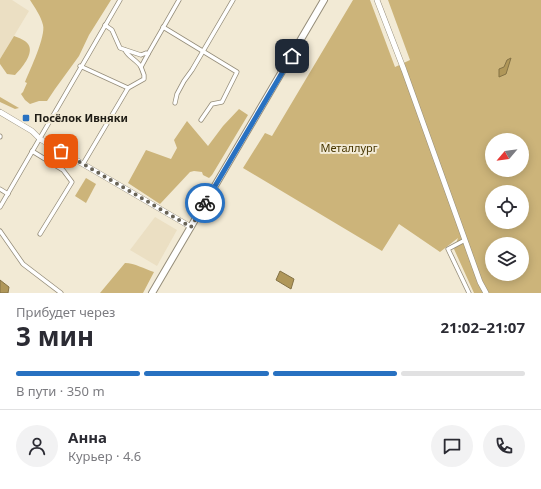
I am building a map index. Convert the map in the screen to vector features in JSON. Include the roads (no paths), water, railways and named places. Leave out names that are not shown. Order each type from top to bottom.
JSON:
[{"type":"highway","points":[[152,293],[324,0]]},
{"type":"street","points":[[0,207],[80,66],[120,0]]},
{"type":"street","points":[[141,67],[179,0]]},
{"type":"street","points":[[175,102],[177,94],[184,81],[233,0]]},
{"type":"street","points":[[377,0],[404,70],[480,282],[486,293]]},
{"type":"street","points":[[105,25],[112,30],[120,48],[141,55],[146,53],[148,54]]},
{"type":"street","points":[[163,27],[237,72],[222,102],[212,104],[201,120]]},
{"type":"street","points":[[83,164],[128,88],[144,79],[141,67],[126,54],[125,50]]},
{"type":"street","points":[[80,66],[128,88]]},
{"type":"street","points":[[0,112],[83,164],[191,227]]},
{"type":"street","points":[[32,151],[63,170],[72,182],[40,234]]},
{"type":"street","points":[[0,189],[8,194]]},
{"type":"street","points":[[0,231],[23,264],[61,293]]},
{"type":"street","points":[[465,240],[448,249],[469,293]]},
{"type":"place","name":"Посёлок Ивняки","points":[[26,118]]},
{"type":"park label","name":"Металлург","points":[[349,148]]}]
